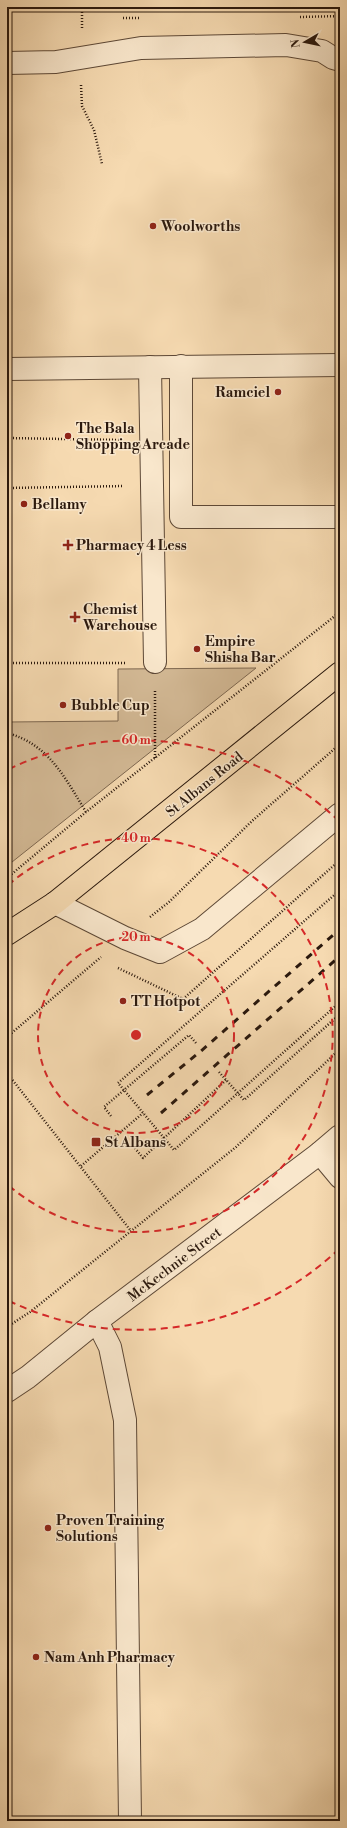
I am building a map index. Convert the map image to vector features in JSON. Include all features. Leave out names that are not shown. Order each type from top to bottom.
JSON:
[{"type":"main road","name":"St Albans Road","points":[[7,934],[54,903],[340,673]]},
{"type":"street","points":[[7,63],[56,62],[141,48],[286,45],[322,51],[333,58],[340,60]]},
{"type":"street","points":[[7,368],[340,365]]},
{"type":"street","points":[[181,366],[181,517],[339,516]]},
{"type":"street","points":[[150,367],[155,662]]},
{"type":"street","points":[[54,903],[125,938],[160,952],[202,929],[340,814]]},
{"type":"street","name":"McKechnie Street","points":[[7,1391],[28,1378],[98,1321],[320,1153],[340,1136]]},
{"type":"street","points":[[320,1153],[340,1177]]},
{"type":"street","points":[[98,1321],[110,1347],[125,1420],[130,1821]]},
{"type":"path","points":[[7,438],[151,440]]},
{"type":"path","points":[[7,488],[152,486]]},
{"type":"path","points":[[7,878],[86,812],[340,612]]},
{"type":"path","points":[[7,663],[155,662],[155,758]]},
{"type":"path","points":[[7,733],[32,742],[46,754],[64,777],[86,812]]},
{"type":"path","points":[[7,1037],[169,902],[252,821],[340,744]]},
{"type":"path","points":[[340,890],[118,1082],[174,1150],[340,1002]]},
{"type":"path","points":[[219,1072],[244,1100],[340,1014]]},
{"type":"path","points":[[112,1116],[104,1107],[189,1035],[196,1043]]},
{"type":"path","points":[[7,1327],[30,1312],[236,1147],[340,1049]]},
{"type":"path","points":[[7,1073],[131,1231]]},
{"type":"path","points":[[134,1147],[143,1158],[226,1080]]},
{"type":"path","points":[[81,1166],[143,1113]]},
{"type":"shaded area","points":[[256,668],[7,866],[7,722],[118,721],[118,669]]},
{"type":"railway","points":[[147,1095],[201,1051],[340,929]]},
{"type":"railway","points":[[161,1113],[340,956]]},
{"type":"place","name":"Woolworths","points":[[153,226]]},
{"type":"place","name":"Ramciel","points":[[278,392]]},
{"type":"place","name":"The Bala Shopping Arcade","points":[[68,436]]},
{"type":"place","name":"Bellamy","points":[[24,504]]},
{"type":"place","name":"Pharmacy 4 Less","points":[[68,545]]},
{"type":"place","name":"Chemist Warehouse","points":[[75,617]]},
{"type":"place","name":"Empire Shisha Bar","points":[[197,649]]},
{"type":"place","name":"Bubble Cup","points":[[63,705]]},
{"type":"place","name":"TT Hotpot","points":[[123,1001]]},
{"type":"place","name":"St Albans","points":[[96,1142]]},
{"type":"place","name":"Proven Training Solutions","points":[[48,1528]]},
{"type":"place","name":"Nam Anh Pharmacy","points":[[36,1657]]}]
